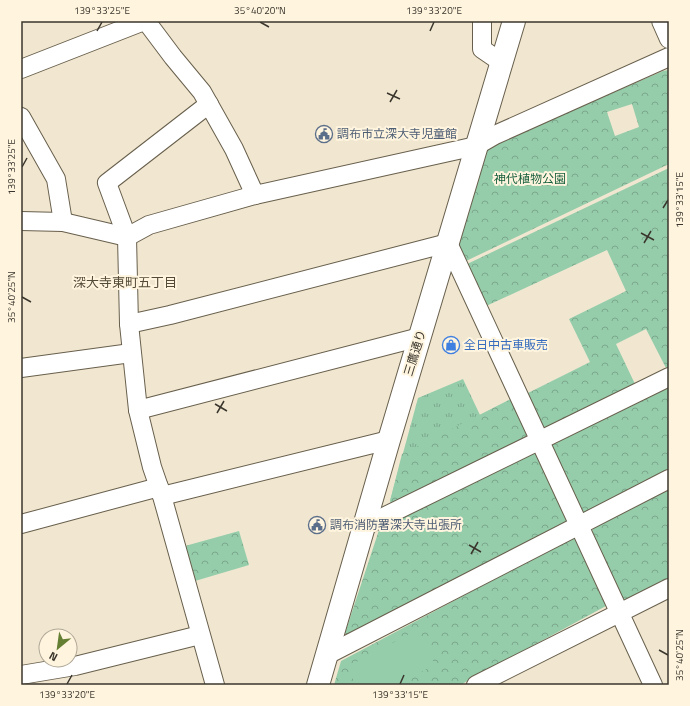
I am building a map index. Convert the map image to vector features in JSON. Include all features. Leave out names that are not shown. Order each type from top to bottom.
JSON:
[{"type":"main road","name":"三鷹通り","points":[[318,685],[389,440],[514,21]]},
{"type":"street","points":[[21,69],[145,21],[172,57],[202,92],[234,148],[255,195]]},
{"type":"street","points":[[482,21],[482,49],[501,62]]},
{"type":"street","points":[[661,21],[669,39]]},
{"type":"street","points":[[21,221],[63,222],[127,237],[149,225],[255,195],[476,146],[495,135],[669,57]]},
{"type":"street","points":[[209,104],[107,183],[127,237],[129,324],[138,410],[152,467],[161,492],[215,685]]},
{"type":"street","points":[[21,117],[56,179],[63,222]]},
{"type":"street","points":[[129,324],[170,315],[448,242],[653,685]]},
{"type":"street","points":[[138,410],[420,337]]},
{"type":"street","points":[[21,368],[132,353]]},
{"type":"street","points":[[365,526],[669,377]]},
{"type":"street","points":[[21,524],[389,440]]},
{"type":"street","points":[[327,655],[669,479]]},
{"type":"street","points":[[476,685],[669,588]]},
{"type":"street","points":[[21,675],[104,659],[200,635]]},
{"type":"green space","name":"神代植物公園","points":[[669,70],[669,164],[464,262],[458,249],[488,147],[663,71]],"holes":[[[632,104],[639,127],[615,136],[607,112]]]},
{"type":"green space","name":"神代植物公園","points":[[669,168],[669,366],[666,368],[646,329],[616,344],[635,384],[547,428],[540,425],[526,394],[590,362],[569,319],[626,291],[607,250],[484,307],[465,265]]},
{"type":"green space","points":[[463,379],[480,415],[513,398],[390,501],[418,398]]},
{"type":"green space","points":[[669,380],[669,472],[589,514],[581,511],[550,445]]},
{"type":"green space","points":[[513,398],[526,430],[526,439],[392,507],[390,501],[402,454]]},
{"type":"green space","points":[[533,452],[538,454],[570,516],[568,524],[349,637],[345,633],[380,527]]},
{"type":"green space","points":[[669,487],[669,580],[629,601],[622,598],[592,533],[593,526]]},
{"type":"green space","points":[[239,531],[249,565],[195,581],[185,546]]},
{"type":"green space","points":[[574,537],[606,606],[460,685],[334,685],[341,661]]},
{"type":"green space","points":[[417,630],[435,665],[395,685],[356,685],[347,667]]},
{"type":"place","name":"調布市立深大寺児童館","points":[[324,134]]},
{"type":"place","name":"全日中古車販売","points":[[451,345]]},
{"type":"place","name":"調布消防署深大寺出張所","points":[[317,525]]},
{"type":"district","name":"深大寺東町五丁目","points":[[125,282]]}]
